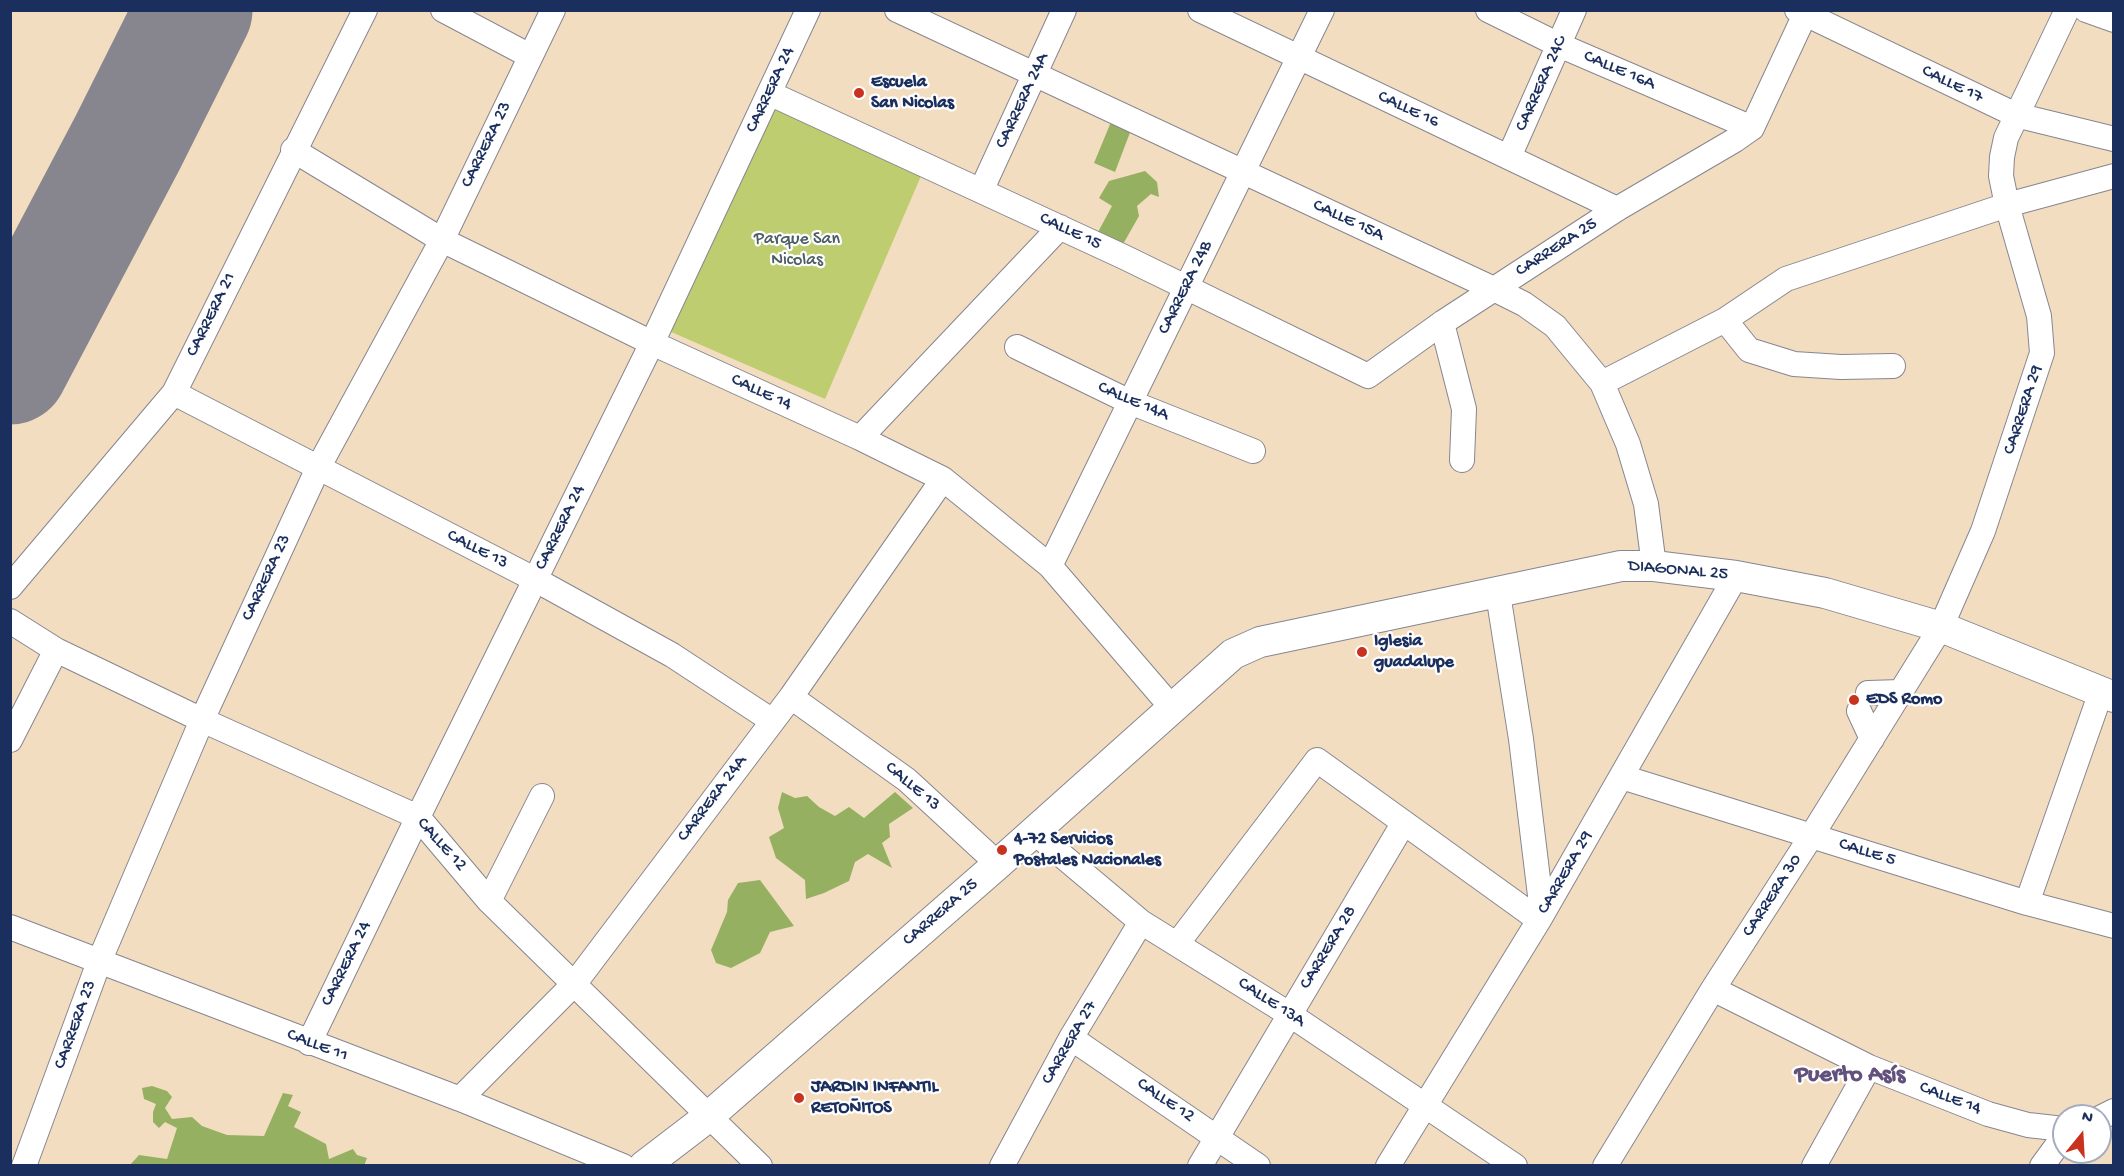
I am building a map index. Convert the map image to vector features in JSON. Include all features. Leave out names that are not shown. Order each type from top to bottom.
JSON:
[{"type":"main road","name":"DIAGONAL 25","points":[[1233,654],[1260,642],[1498,594],[1621,566],[1654,566],[1736,576],[1825,593],[1941,627],[2107,695]]},
{"type":"main road","name":"CARRERA 25","points":[[644,1166],[708,1117],[998,864],[1233,654]]},
{"type":"street","name":"CARRERA 21","points":[[10,587],[174,393],[293,150],[365,10]]},
{"type":"street","points":[[443,10],[530,56]]},
{"type":"street","name":"CARRERA 23","points":[[24,1166],[99,962],[202,720],[318,468],[442,240],[553,10]]},
{"type":"street","name":"CARRERA 24","points":[[309,1043],[652,343],[808,10]]},
{"type":"street","name":"CALLE 15A","points":[[897,10],[1494,289],[1524,304],[1555,326],[1602,383],[1628,444],[1646,504],[1654,566]]},
{"type":"street","name":"CARRERA 24A","points":[[981,191],[1064,10]]},
{"type":"street","name":"CALLE 16","points":[[1200,10],[1617,209]]},
{"type":"street","name":"CARRERA 24B","points":[[1050,566],[1322,10]]},
{"type":"street","name":"CALLE 16A","points":[[1488,10],[1559,45],[1752,128]]},
{"type":"street","name":"CARRERA 24C","points":[[1509,157],[1574,10]]},
{"type":"street","points":[[2016,115],[2067,10]]},
{"type":"street","points":[[2086,10],[2114,20]]},
{"type":"street","points":[[1752,128],[1803,12]]},
{"type":"street","name":"CALLE 17","points":[[1803,12],[2016,115],[2114,139]]},
{"type":"street","name":"CALLE 15","points":[[769,93],[1124,257],[1368,376]]},
{"type":"street","name":"CARRERA 29","points":[[1941,627],[1983,531],[2042,353],[2039,316],[2007,205],[2001,176],[2006,138],[2016,115]]},
{"type":"street","name":"CARRERA 25","points":[[1368,376],[1494,289],[1617,209],[1752,128]]},
{"type":"street","name":"CALLE 14","points":[[293,150],[442,240],[652,343],[860,438],[943,479],[1050,566],[1173,708]]},
{"type":"street","points":[[1602,383],[1725,320],[1786,279],[2007,205],[2114,176]]},
{"type":"street","points":[[860,438],[1060,227]]},
{"type":"street","points":[[1725,320],[1749,350],[1794,364],[1841,367],[1893,366]]},
{"type":"street","points":[[1442,324],[1464,409],[1462,460]]},
{"type":"street","name":"CALLE 14A","points":[[1017,347],[1130,402],[1253,451]]},
{"type":"street","name":"CALLE 13","points":[[174,393],[536,580],[672,655],[771,720]]},
{"type":"street","name":"CARRERA 24A","points":[[460,1099],[575,984],[771,720],[791,697],[943,479]]},
{"type":"street","name":"CARRERA 29","points":[[1388,1166],[1622,777],[1736,576]]},
{"type":"street","points":[[1498,594],[1521,739],[1540,916]]},
{"type":"street","name":"CALLE 12","points":[[10,621],[56,650],[202,720],[418,817],[489,901],[759,1166]]},
{"type":"street","name":"CARRERA 30","points":[[1605,1166],[1713,989],[1941,627]]},
{"type":"street","points":[[10,740],[56,650]]},
{"type":"street","points":[[1872,739],[1864,702],[1901,692]]},
{"type":"street","points":[[2026,903],[2107,695]]},
{"type":"street","name":"CALLE 13","points":[[791,697],[907,780],[998,864]]},
{"type":"street","points":[[1177,944],[1317,760],[1403,824],[1540,916]]},
{"type":"street","name":"CALLE 5","points":[[1622,777],[2026,903],[2114,926]]},
{"type":"street","points":[[489,901],[542,796]]},
{"type":"street","name":"CARRERA 28","points":[[1200,1166],[1403,824]]},
{"type":"street","name":"CALLE 13A","points":[[1034,832],[1141,922],[1289,1014],[1515,1166]]},
{"type":"street","name":"CARRERA 27","points":[[1002,1166],[1071,1038],[1141,922]]},
{"type":"street","name":"CALLE 11","points":[[10,927],[460,1099],[623,1166]]},
{"type":"street","name":"CALLE 14","points":[[1713,989],[1869,1067],[1989,1114],[2028,1125],[2052,1128]]},
{"type":"street","name":"CALLE 12","points":[[1071,1038],[1258,1166]]},
{"type":"street","points":[[1814,1166],[1869,1067]]},
{"type":"street","points":[[2042,1166],[2052,1152]]},
{"type":"green space","name":"Parque San Nicolas","points":[[768,102],[924,169],[825,399],[669,331]]},
{"type":"green space","points":[[1111,122],[1131,130],[1115,172],[1094,163]]},
{"type":"green space","points":[[1145,171],[1157,182],[1159,197],[1151,194],[1137,206],[1139,216],[1122,246],[1098,232],[1112,206],[1099,198],[1109,181]]},
{"type":"green space","points":[[782,792],[795,798],[807,796],[819,807],[835,816],[849,807],[864,818],[895,792],[913,808],[889,824],[890,837],[882,843],[892,868],[868,854],[855,862],[849,881],[806,899],[805,880],[776,858],[769,837],[784,828],[778,808]]},
{"type":"green space","points":[[760,880],[794,926],[770,932],[760,953],[731,968],[716,963],[711,950],[727,912],[728,900],[738,883]]},
{"type":"green space","points":[[152,1086],[167,1091],[172,1097],[165,1108],[172,1119],[192,1117],[202,1126],[227,1135],[264,1136],[283,1093],[293,1095],[288,1106],[301,1112],[294,1127],[326,1144],[329,1159],[353,1149],[357,1155],[367,1158],[364,1166],[130,1165],[139,1155],[167,1159],[177,1128],[165,1122],[159,1128],[153,1122],[156,1104],[144,1099],[142,1088]]},
{"type":"runway","points":[[10,366],[128,142],[194,10]]},
{"type":"place","name":"Escuela San Nicolas","points":[[859,93]]},
{"type":"place","name":"Iglesia guadalupe","points":[[1362,652]]},
{"type":"place","name":"EDS Romo","points":[[1854,700]]},
{"type":"place","name":"4-72 Servicios Postales Nacionales","points":[[1002,850]]},
{"type":"place","name":"JARDIN INFANTIL RETOÑITOS","points":[[799,1098]]},
{"type":"district","name":"Puerto Asís","points":[[1850,1076]]}]
